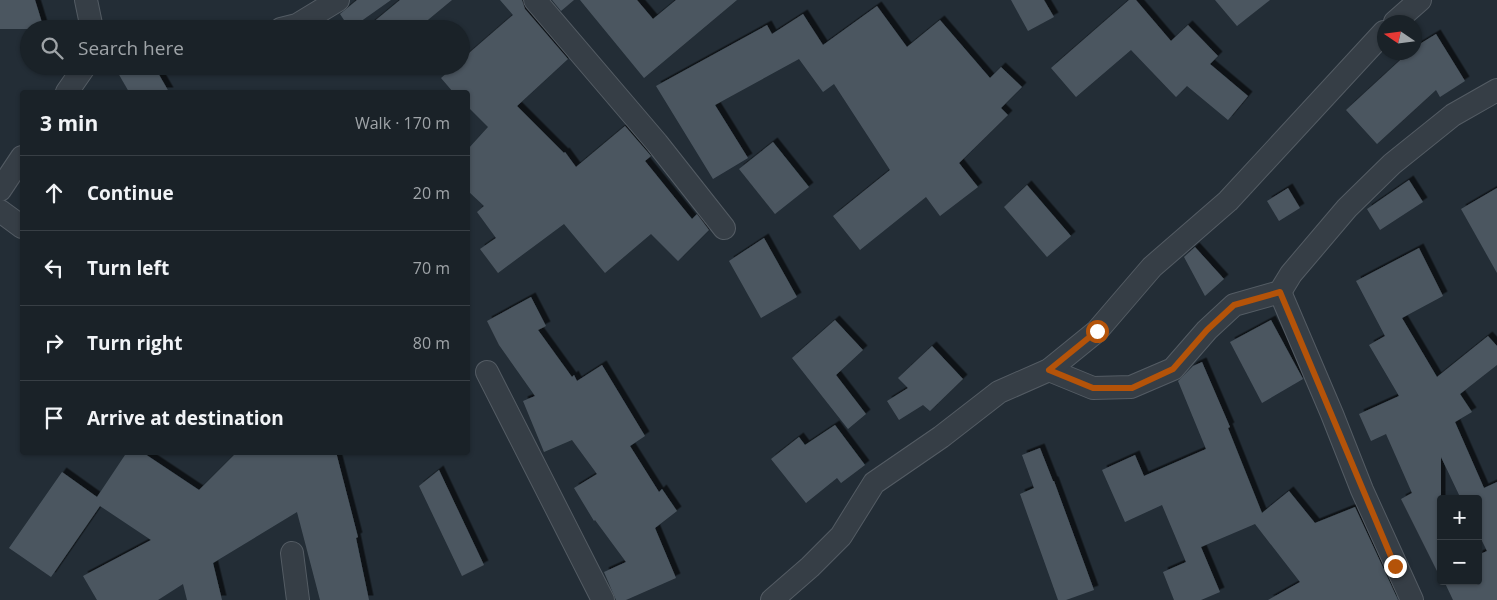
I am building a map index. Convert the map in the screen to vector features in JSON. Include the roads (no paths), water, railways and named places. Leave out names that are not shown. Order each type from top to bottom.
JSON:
[{"type":"street","points":[[86,0],[90,20]]},
{"type":"street","points":[[305,20],[338,0]]},
{"type":"street","points":[[536,0],[657,143],[724,228]]},
{"type":"street","points":[[1403,15],[1420,0]]},
{"type":"street","points":[[772,600],[810,567],[841,536],[874,483],[941,437],[999,392],[1049,370],[1097,331],[1152,267],[1228,201],[1377,40]]},
{"type":"street","points":[[68,90],[79,75]]},
{"type":"street","points":[[1049,370],[1093,388],[1132,388],[1173,369],[1207,330],[1234,305],[1280,292],[1291,274],[1346,208],[1392,164],[1453,115],[1497,90]]},
{"type":"street","points":[[0,190],[20,160]]},
{"type":"street","points":[[0,211],[20,226]]},
{"type":"street","points":[[1280,292],[1366,499],[1412,600]]},
{"type":"street","points":[[487,372],[603,600]]},
{"type":"street","points":[[292,553],[298,600]]}]
